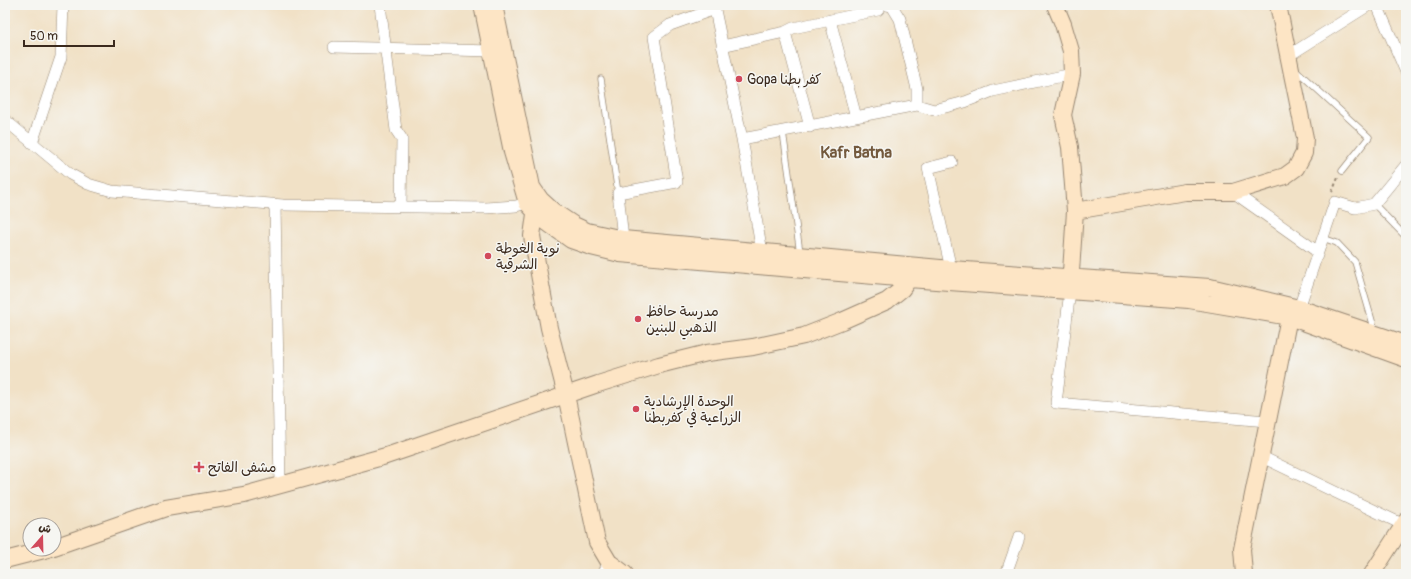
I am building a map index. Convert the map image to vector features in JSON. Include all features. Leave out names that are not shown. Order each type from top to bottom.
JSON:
[{"type":"street","points":[[32,143],[61,57],[63,5]]},
{"type":"street","points":[[380,5],[396,130],[402,139],[401,206]]},
{"type":"street","points":[[482,5],[512,152],[531,209],[532,236],[549,328],[566,395],[596,542],[606,568],[625,574]]},
{"type":"street","points":[[494,5],[532,187],[541,200],[553,211],[574,225],[586,230],[623,239],[951,269],[1294,312],[1376,333],[1406,344]]},
{"type":"street","points":[[722,46],[785,32],[793,28],[878,10],[882,5]]},
{"type":"street","points":[[887,5],[892,6],[900,19],[917,89],[917,105]]},
{"type":"street","points":[[1055,5],[1063,24],[1071,51],[1072,74],[1063,115],[1070,147],[1075,211],[1071,284],[1056,403],[1267,421]]},
{"type":"street","points":[[1075,211],[1185,192],[1233,192],[1285,176],[1296,168],[1304,153],[1304,138],[1278,5]]},
{"type":"street","points":[[1289,60],[1369,5]]},
{"type":"street","points":[[1377,5],[1406,72]]},
{"type":"street","points":[[623,239],[618,193],[677,182],[654,37],[670,25],[714,7],[742,139],[762,252]]},
{"type":"street","points":[[830,20],[856,117]]},
{"type":"street","points":[[785,32],[810,127]]},
{"type":"street","points":[[334,47],[492,51]]},
{"type":"street","points":[[742,139],[917,105],[934,110],[966,102],[993,91],[1072,74]]},
{"type":"street","points":[[5,120],[70,174],[88,184],[112,191],[275,204],[486,208],[516,206],[531,209],[571,240],[591,247],[620,254],[909,279],[1071,284]]},
{"type":"street","points":[[951,269],[928,168],[952,162]]},
{"type":"street","points":[[1244,574],[1242,549],[1267,421],[1294,312],[1318,252],[1335,202],[1355,208],[1374,204],[1406,165]]},
{"type":"street","points":[[1233,192],[1318,252]]},
{"type":"street","points":[[275,204],[280,486]]},
{"type":"street","points":[[62,544],[166,508],[244,495],[386,456],[659,365],[707,353],[753,347],[804,336],[842,322],[887,301],[902,289],[909,279]]},
{"type":"street","points":[[1294,312],[1406,359]]},
{"type":"street","points":[[1260,456],[1405,524],[1372,574]]},
{"type":"street","points":[[1006,574],[1018,537]]},
{"type":"street","points":[[5,560],[22,556]]},
{"type":"lane","points":[[1289,60],[1369,137],[1342,171]]},
{"type":"lane","points":[[601,79],[618,193]]},
{"type":"lane","points":[[783,132],[801,255]]},
{"type":"lane","points":[[1374,204],[1406,237]]},
{"type":"lane","points":[[1323,238],[1337,243],[1355,262],[1376,333]]},
{"type":"path","points":[[1335,202],[1330,195],[1342,171]]},
{"type":"place","name":"Gopa كفر بطنا","points":[[739,79]]},
{"type":"place","name":"نوية الغوطة الشرقية","points":[[488,256]]},
{"type":"place","name":"مدرسة حافظ الذهبي للبنين","points":[[638,319]]},
{"type":"place","name":"الوحدة الإرشادية الزراعية في كفربطنا","points":[[636,409]]},
{"type":"place","name":"مشفى الفاتح","points":[[199,467]]},
{"type":"district","name":"Kafr Batna","points":[[856,153]]}]
